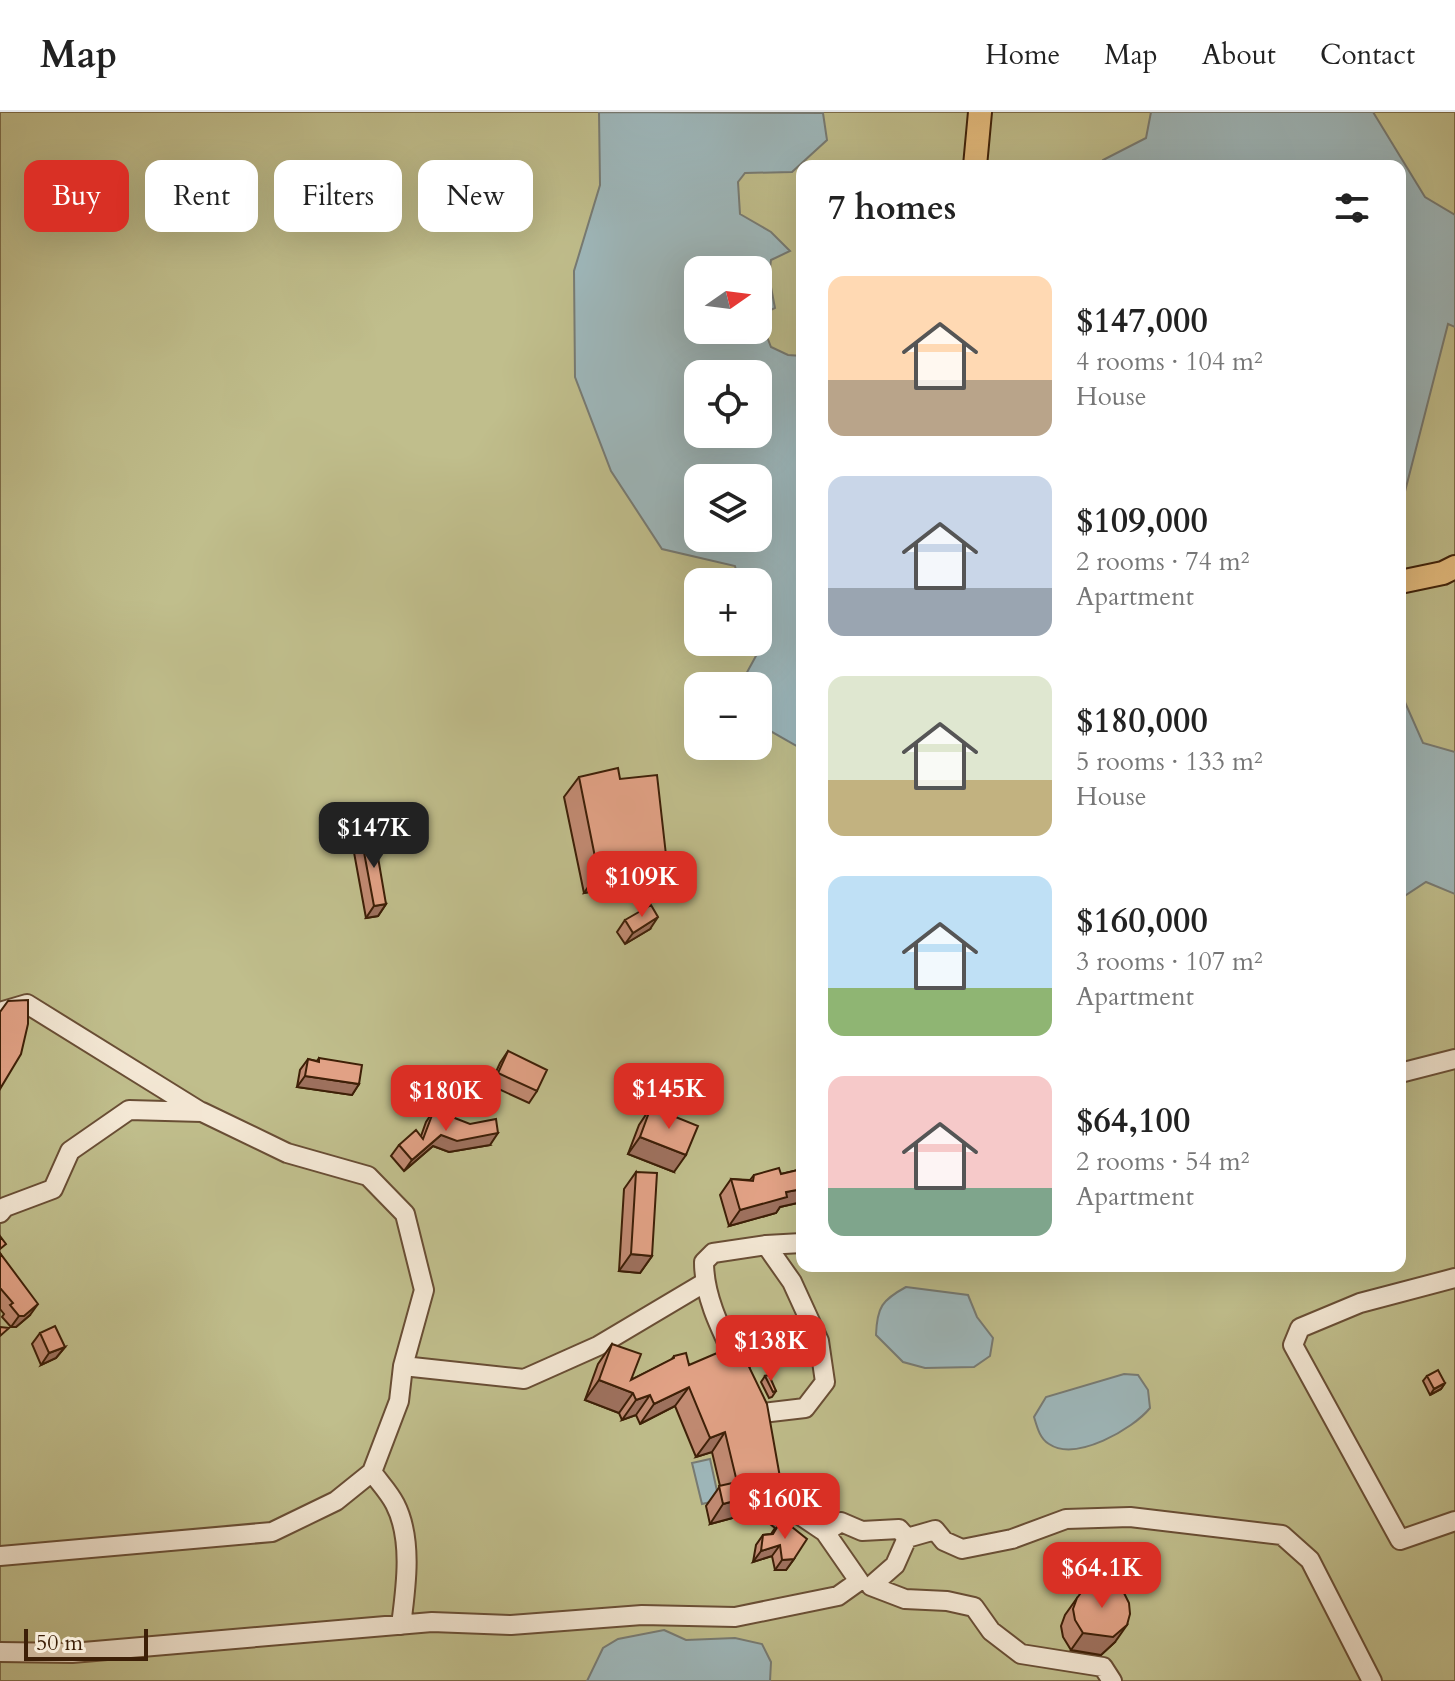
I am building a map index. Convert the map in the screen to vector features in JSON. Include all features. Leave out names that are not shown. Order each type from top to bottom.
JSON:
[{"type":"main road","points":[[976,160],[980,112]]},
{"type":"main road","points":[[1406,581],[1443,573],[1455,567]]},
{"type":"street","points":[[0,1012],[27,1004],[202,1112],[287,1153],[368,1176],[405,1214],[424,1290],[403,1366],[399,1401],[372,1472],[336,1501],[272,1532],[0,1556]]},
{"type":"street","points":[[1406,1071],[1455,1059]]},
{"type":"street","points":[[0,1213],[5,1207],[53,1189],[70,1151],[129,1110],[202,1112]]},
{"type":"street","points":[[766,1245],[792,1282],[819,1341],[825,1382],[805,1408],[758,1407],[724,1336],[704,1283],[704,1262],[713,1253],[766,1245],[796,1243]]},
{"type":"street","points":[[1455,1278],[1360,1303],[1300,1328],[1293,1345],[1400,1540],[1455,1521]]},
{"type":"street","points":[[403,1366],[524,1379],[598,1346],[704,1283]]},
{"type":"street","points":[[773,1471],[779,1501],[825,1532],[865,1584],[905,1599],[947,1601],[974,1607],[991,1631],[1021,1654],[1103,1667],[1112,1681]]},
{"type":"street","points":[[372,1472],[396,1505],[404,1541],[407,1583],[401,1625]]},
{"type":"street","points":[[907,1538],[935,1530],[944,1541],[962,1549],[1012,1539],[1066,1519],[1130,1517],[1282,1535],[1310,1560],[1372,1681]]},
{"type":"street","points":[[825,1532],[841,1522],[862,1531],[899,1529],[907,1538]]},
{"type":"street","points":[[0,1652],[72,1653],[432,1622],[511,1625],[642,1615],[735,1617],[838,1596],[865,1584],[895,1565],[907,1538]]},
{"type":"shaded area","points":[[0,112],[1455,112],[1455,1681],[0,1681]]},
{"type":"water","points":[[599,112],[823,113],[827,140],[805,160],[796,160],[796,168],[792,172],[745,173],[738,182],[740,214],[771,232],[790,251],[772,260],[772,256],[684,256],[684,344],[770,344],[788,355],[796,356],[796,746],[772,732],[772,672],[747,672],[756,656],[772,656],[772,568],[736,568],[662,549],[611,471],[575,377],[574,271],[600,185]]},
{"type":"water","points":[[1151,112],[1373,112],[1402,160],[1103,160],[1146,138]]},
{"type":"water","points":[[1406,166],[1425,197],[1455,215],[1455,327],[1448,324],[1406,488]]},
{"type":"water","points":[[1406,705],[1423,743],[1455,752],[1455,894],[1426,882],[1406,895]]},
{"type":"water","points":[[906,1287],[968,1295],[977,1317],[993,1338],[990,1356],[974,1367],[925,1368],[903,1362],[876,1335],[882,1305]]},
{"type":"water","points":[[1124,1374],[1138,1375],[1148,1390],[1150,1408],[1131,1425],[1103,1441],[1074,1449],[1060,1448],[1043,1439],[1034,1417],[1046,1397]]},
{"type":"water","points":[[710,1459],[719,1500],[702,1504],[692,1463]]},
{"type":"water","points":[[664,1630],[686,1640],[735,1638],[762,1644],[771,1662],[770,1681],[587,1681],[603,1648],[618,1639]]},
{"type":"building","points":[[618,768],[620,779],[657,775],[666,855],[637,858],[638,864],[598,872],[579,777]]},
{"type":"building","points":[[374,834],[386,904],[374,906],[361,836]]},
{"type":"building","points":[[651,905],[658,917],[633,933],[625,920]]},
{"type":"building","points":[[28,1000],[28,1024],[21,1054],[0,1089],[0,1012],[8,1001]]},
{"type":"building","points":[[508,1051],[547,1070],[537,1091],[498,1073]]},
{"type":"building","points":[[319,1058],[362,1065],[359,1084],[305,1076],[308,1059],[319,1062]]},
{"type":"building","points":[[651,1107],[698,1126],[686,1155],[640,1137]]},
{"type":"building","points":[[434,1110],[470,1124],[496,1119],[498,1133],[457,1141],[441,1135],[412,1160],[399,1145],[416,1130],[423,1139]]},
{"type":"building","points":[[779,1168],[781,1174],[796,1170],[796,1190],[786,1192],[787,1197],[740,1210],[731,1179],[753,1181],[754,1175]]},
{"type":"building","points":[[636,1172],[657,1173],[652,1256],[631,1254]]},
{"type":"building","points":[[0,1253],[38,1304],[24,1316],[19,1316],[0,1288]]},
{"type":"building","points":[[55,1326],[65,1347],[49,1353],[40,1333]]},
{"type":"building","points":[[0,1327],[9,1328],[0,1336]]},
{"type":"building","points":[[612,1344],[641,1354],[631,1380],[674,1356],[686,1353],[689,1365],[738,1344],[767,1404],[781,1483],[789,1508],[768,1492],[723,1504],[719,1486],[737,1482],[725,1432],[710,1438],[689,1387],[654,1404],[650,1395],[636,1400],[633,1393],[599,1380]]},
{"type":"building","points":[[1438,1370],[1445,1383],[1434,1389],[1427,1376]]},
{"type":"building","points":[[769,1375],[776,1391],[773,1392],[765,1376]]},
{"type":"building","points":[[782,1519],[807,1539],[794,1559],[782,1560],[780,1545],[761,1551],[763,1535],[773,1534]]},
{"type":"building","points":[[1104,1583],[1124,1593],[1129,1603],[1127,1625],[1113,1637],[1083,1633],[1073,1609],[1084,1589]]}]
